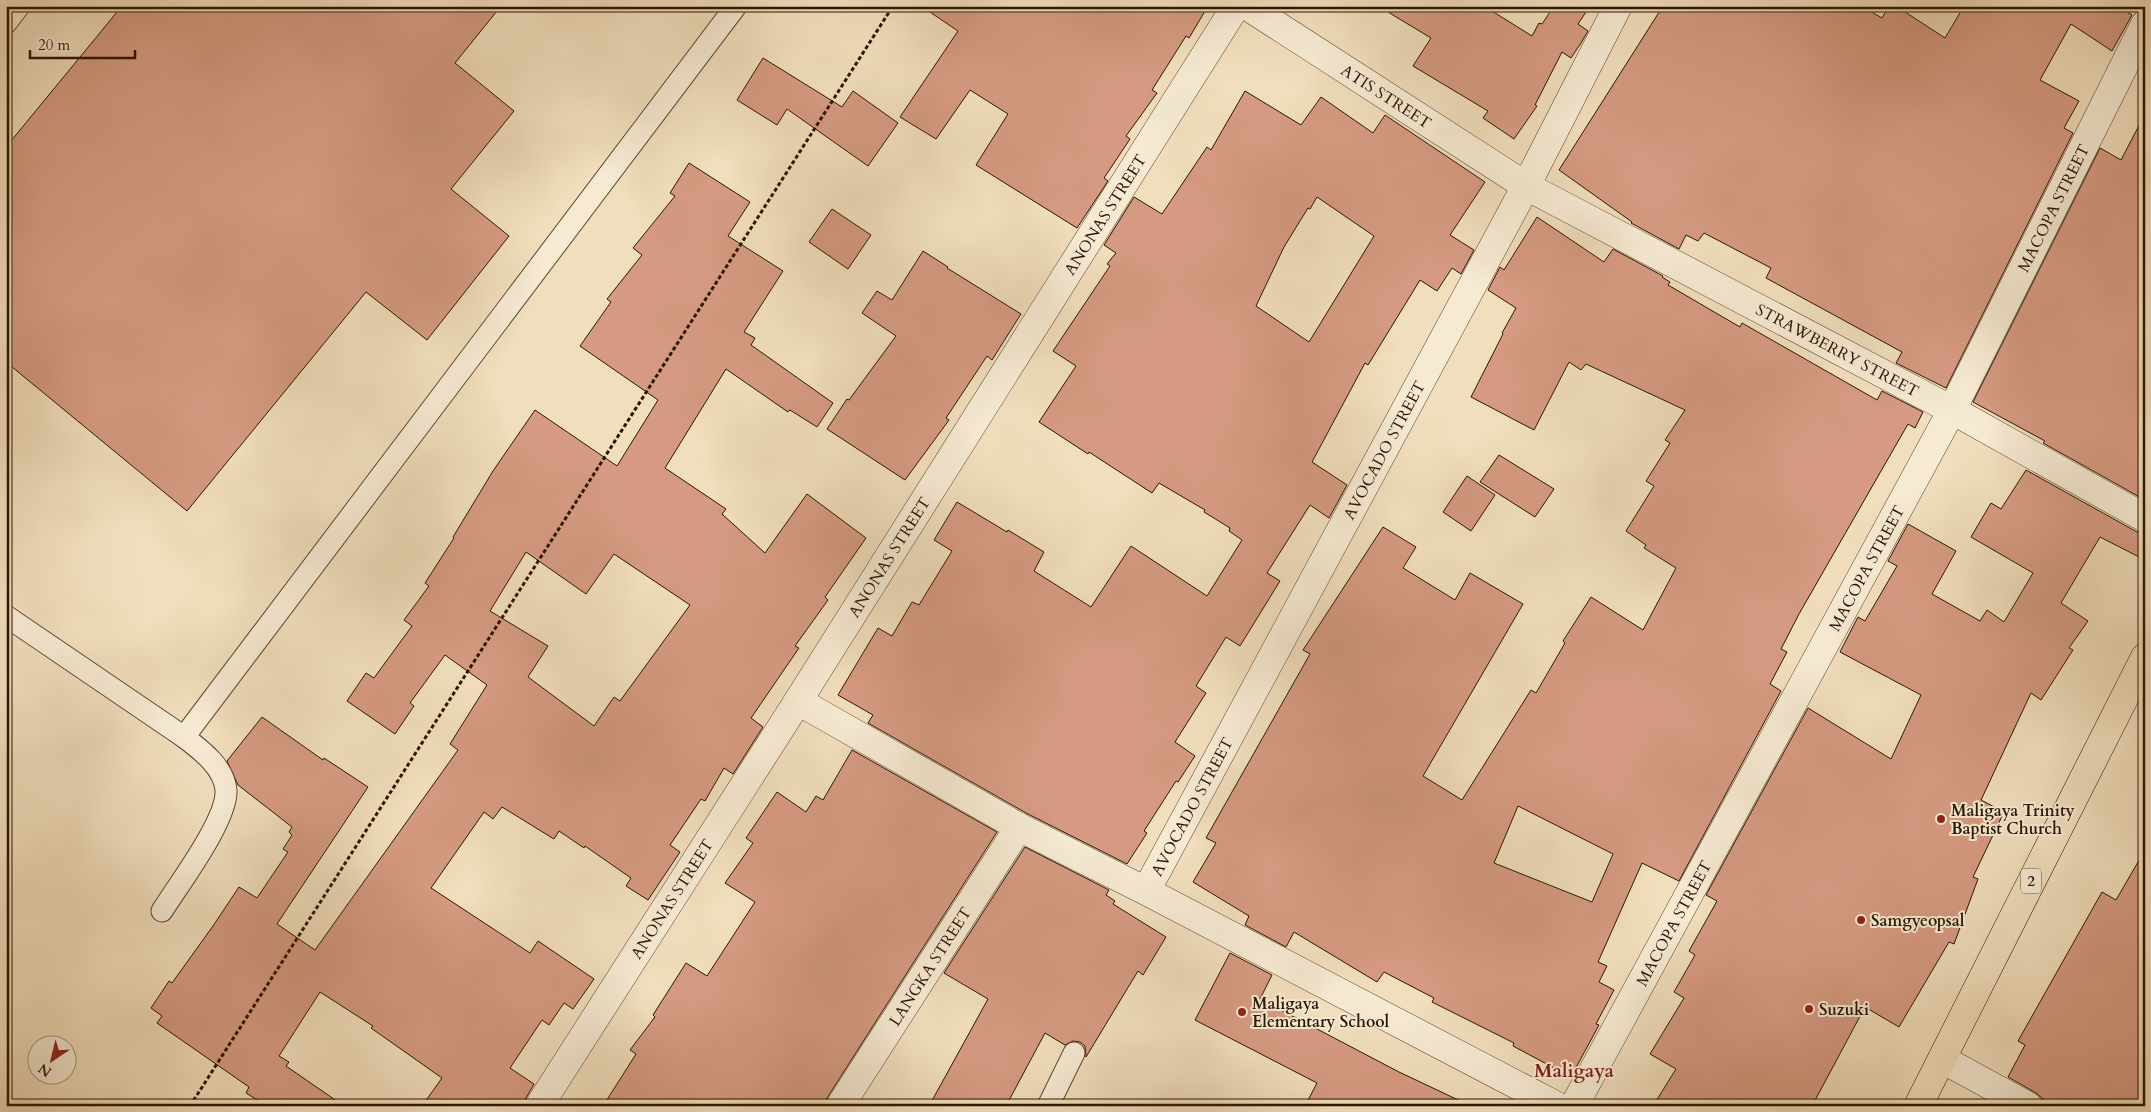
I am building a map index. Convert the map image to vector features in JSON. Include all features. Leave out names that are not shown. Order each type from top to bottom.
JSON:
[{"type":"highway","name":"2","points":[[1918,1106],[2145,657]]},
{"type":"street","name":"ANONAS STREET","points":[[538,1106],[798,701],[1236,6]]},
{"type":"street","name":"ATIS STREET","points":[[1246,6],[1526,186]]},
{"type":"street","name":"AVOCADO STREET","points":[[1146,891],[1526,186],[1618,6]]},
{"type":"street","name":"MACOPA STREET","points":[[1574,1106],[1952,410],[2145,24]]},
{"type":"street","name":"STRAWBERRY STREET","points":[[1526,186],[1952,410],[2145,518]]},
{"type":"street","points":[[798,701],[1019,827],[1146,891],[1557,1106]]},
{"type":"street","name":"LANGKA STREET","points":[[840,1106],[1019,827]]},
{"type":"street","points":[[1942,1059],[2028,1106]]},
{"type":"lane","points":[[6,23],[19,6]]},
{"type":"lane","points":[[184,737],[736,6]]},
{"type":"lane","points":[[6,616],[184,737],[204,752],[218,768],[226,789],[224,806],[217,824],[162,911]]},
{"type":"lane","points":[[1048,1106],[1074,1053]]},
{"type":"path","points":[[190,1106],[893,6]]},
{"type":"building","points":[[122,6],[501,6],[455,63],[514,111],[451,189],[509,236],[427,340],[366,292],[187,511],[6,362],[6,147]]},
{"type":"building","points":[[921,6],[1208,6],[1189,38],[1186,36],[1152,90],[1157,93],[1126,136],[1130,139],[1104,178],[1108,181],[1077,228],[976,165],[1008,114],[970,90],[936,139],[900,117],[958,31]]},
{"type":"building","points":[[1378,6],[1484,6],[1532,36],[1539,23],[1542,24],[1554,6],[1590,6],[1578,24],[1588,31],[1571,58],[1562,52],[1535,105],[1537,106],[1514,139],[1483,118],[1488,111],[1413,66],[1431,38]]},
{"type":"building","points":[[1663,6],[1861,6],[1882,18],[1889,6],[1896,6],[1945,38],[1964,6],[2118,6],[2132,15],[2112,51],[2071,24],[2040,80],[2079,101],[2064,128],[2073,133],[1946,388],[1896,363],[1902,352],[1766,278],[1771,268],[1704,233],[1698,241],[1686,235],[1679,249],[1631,223],[1559,170]]},
{"type":"building","points":[[763,58],[842,107],[853,91],[898,123],[868,166],[787,109],[777,125],[737,100]]},
{"type":"building","points":[[1245,91],[1301,125],[1321,97],[1373,133],[1385,115],[1485,182],[1450,235],[1474,250],[1461,274],[1452,268],[1437,291],[1420,280],[1368,365],[1365,363],[1312,462],[1347,485],[1329,518],[1310,505],[1267,573],[1280,581],[1240,646],[1226,637],[1196,686],[1206,693],[1175,742],[1195,756],[1178,782],[1176,781],[1144,831],[1147,833],[1127,864],[1026,813],[868,723],[873,715],[838,695],[878,628],[892,636],[912,602],[919,605],[952,551],[934,540],[957,502],[1044,552],[1034,571],[1091,607],[1131,546],[1207,596],[1242,540],[1229,531],[1230,528],[1204,512],[1205,510],[1159,483],[1152,493],[1039,422],[1076,366],[1053,351],[1110,266],[1107,264],[1116,253],[1104,245],[1134,197],[1162,214],[1207,147],[1211,150]],"holes":[[[1317,197],[1374,236],[1309,342],[1256,306],[1284,247]]]},
{"type":"building","points":[[2145,114],[2145,500],[2043,443],[2045,441],[1973,402],[2100,148],[2121,160]]},
{"type":"building","points":[[689,163],[750,202],[728,236],[783,271],[744,332],[755,338],[751,345],[833,403],[817,427],[790,410],[788,412],[726,369],[665,468],[726,509],[722,514],[765,553],[807,494],[866,538],[825,597],[828,600],[795,646],[799,648],[751,718],[763,727],[733,774],[724,768],[705,801],[701,799],[670,845],[680,852],[648,900],[626,886],[631,878],[585,846],[584,848],[559,831],[554,839],[502,807],[493,819],[484,812],[431,888],[530,953],[538,941],[594,979],[573,1009],[564,1003],[549,1025],[542,1020],[510,1068],[534,1084],[523,1106],[422,1106],[442,1078],[371,1028],[373,1026],[320,992],[279,1056],[289,1062],[286,1066],[344,1106],[267,1106],[246,1093],[249,1087],[157,1023],[162,1016],[151,1008],[169,981],[172,983],[239,887],[257,898],[288,852],[283,849],[292,835],[289,832],[292,827],[238,785],[227,761],[262,717],[323,760],[324,758],[368,787],[277,924],[315,950],[458,750],[450,744],[487,685],[445,655],[410,703],[414,706],[395,734],[347,701],[366,673],[374,678],[412,626],[404,620],[429,586],[425,583],[493,471],[535,410],[617,466],[658,400],[580,346],[611,302],[607,299],[642,255],[633,248],[675,196],[670,193]],"holes":[[[526,552],[586,594],[614,554],[690,605],[620,701],[614,697],[594,726],[528,677],[548,646],[490,611]]]},
{"type":"building","points":[[832,209],[871,235],[848,269],[809,242]]},
{"type":"building","points":[[1537,217],[1604,262],[1613,249],[1663,276],[1670,282],[1668,285],[1740,327],[1742,323],[1877,400],[1882,391],[1923,412],[1915,428],[1908,424],[1799,614],[1781,649],[1787,652],[1770,684],[1781,691],[1679,881],[1642,863],[1598,962],[1607,966],[1599,982],[1614,990],[1596,1024],[1599,1025],[1571,1077],[1513,1046],[1514,1043],[1432,1002],[1434,998],[1384,972],[1377,982],[1294,932],[1286,947],[1245,925],[1249,916],[1193,882],[1216,843],[1206,838],[1310,654],[1303,650],[1383,527],[1416,547],[1403,568],[1455,600],[1470,573],[1523,604],[1423,776],[1462,800],[1531,690],[1536,693],[1565,643],[1563,641],[1591,597],[1643,630],[1676,568],[1644,548],[1646,545],[1626,531],[1654,486],[1646,481],[1670,443],[1665,440],[1685,410],[1586,364],[1581,370],[1569,362],[1534,430],[1471,397],[1516,308],[1488,290],[1500,267],[1504,270]],"holes":[[[1518,806],[1613,854],[1592,902],[1494,863]]]},
{"type":"building","points":[[923,251],[1021,314],[992,360],[987,356],[946,418],[949,420],[905,480],[827,429],[847,399],[849,400],[896,336],[862,313],[877,291],[892,300]]},
{"type":"building","points":[[1499,455],[1554,489],[1535,517],[1480,482]]},
{"type":"building","points":[[2026,470],[2137,532],[2145,534],[2145,560],[2100,537],[2061,603],[2088,621],[2069,648],[2073,650],[2041,700],[2031,693],[1981,800],[2004,812],[1973,877],[1978,879],[1954,944],[1949,942],[1899,1027],[1865,1007],[1812,1106],[1653,1106],[1676,1069],[1650,1054],[1684,998],[1674,992],[1695,955],[1689,951],[1717,901],[1706,895],[1808,708],[1891,759],[1921,695],[1840,652],[1858,617],[1865,621],[1897,566],[1888,561],[1908,524],[1956,551],[1932,594],[1980,621],[1987,610],[2004,622],[2033,573],[1971,537],[1991,503],[2001,509]]},
{"type":"building","points":[[1467,476],[1495,495],[1471,531],[1443,512]]},
{"type":"building","points":[[852,750],[997,832],[827,1098],[824,1106],[603,1106],[636,1054],[630,1050],[655,1017],[653,1015],[686,963],[707,976],[755,902],[725,883],[753,843],[746,838],[777,792],[806,812],[816,796],[823,800]]},
{"type":"building","points":[[1025,847],[1109,890],[1106,895],[1115,901],[1113,904],[1166,937],[1143,975],[1138,971],[1086,1057],[1085,1046],[1080,1042],[1073,1041],[1065,1045],[1045,1033],[1006,1106],[929,1106],[988,999],[944,973]]},
{"type":"building","points":[[2145,850],[2145,1106],[2044,1106],[2042,1098],[2036,1093],[2008,1077],[2025,1045],[2018,1041],[2102,892],[2116,900]]},
{"type":"building","points":[[1230,953],[1272,975],[1260,999],[1399,1072],[1471,1106],[1305,1106],[1317,1083],[1195,1020]]},
{"type":"place","name":"Maligaya Trinity Baptist Church","points":[[1941,819]]},
{"type":"place","name":"Samgyeopsal","points":[[1861,920]]},
{"type":"place","name":"Suzuki","points":[[1809,1009]]},
{"type":"place","name":"Maligaya Elementary School","points":[[1242,1012]]},
{"type":"district","name":"Maligaya","points":[[1574,1070]]}]
